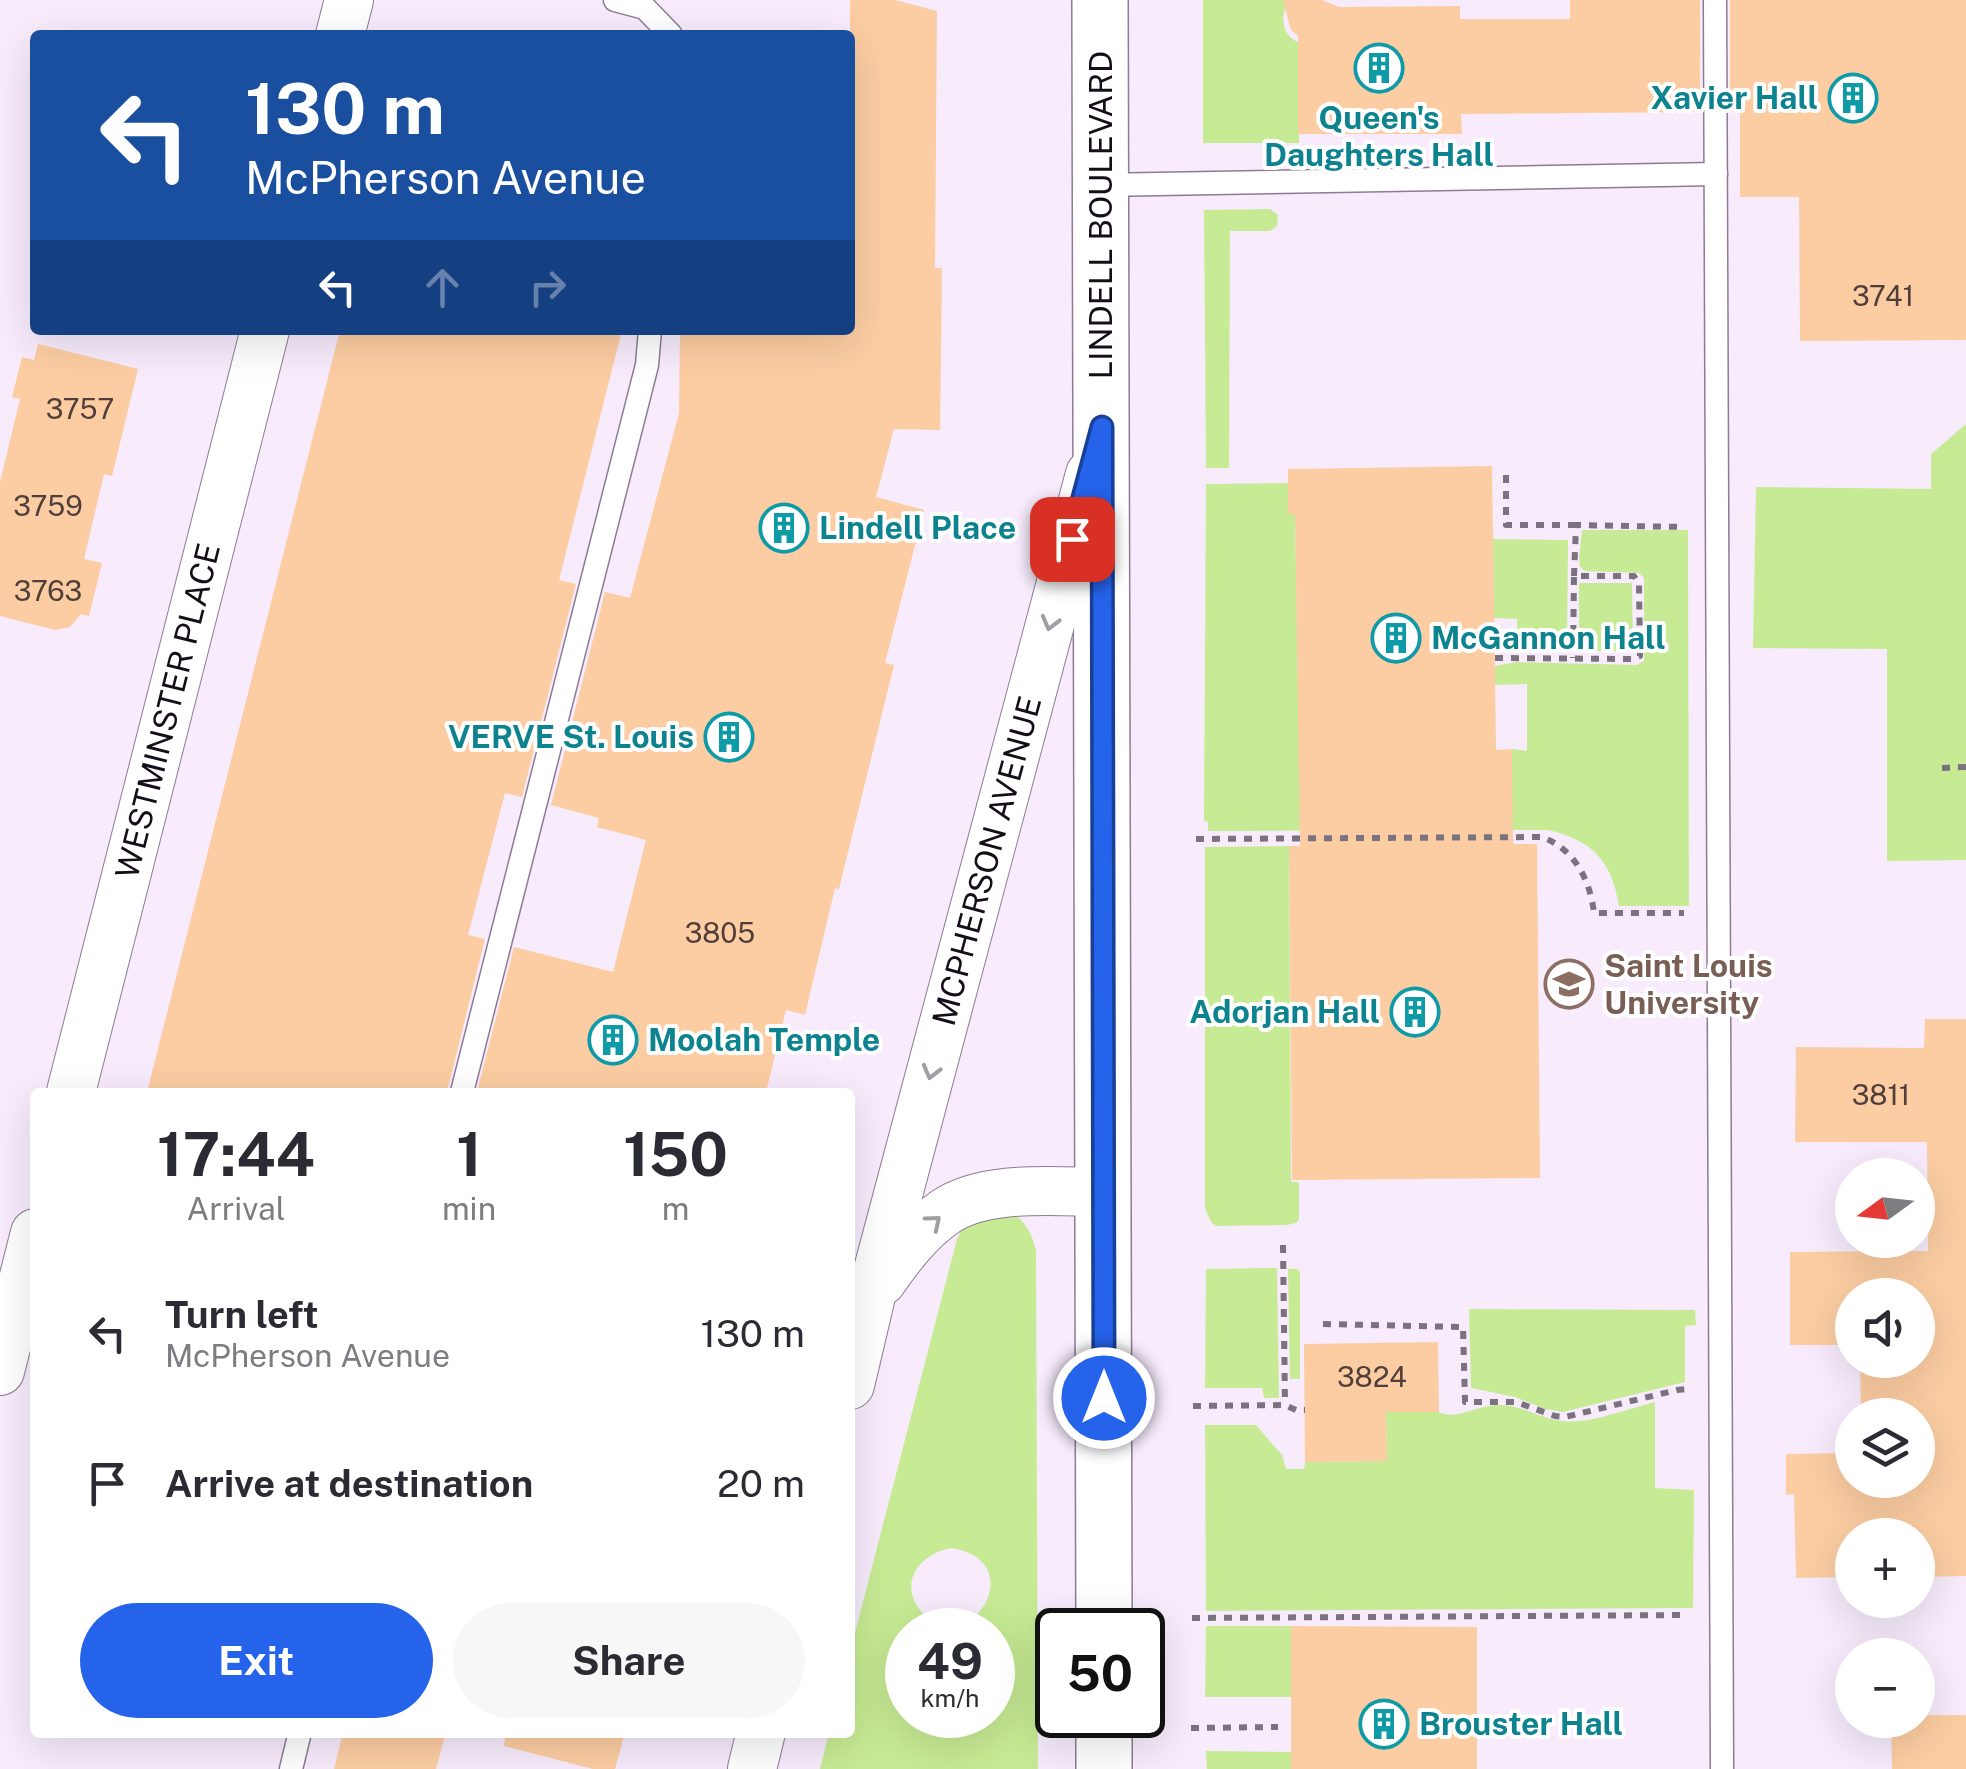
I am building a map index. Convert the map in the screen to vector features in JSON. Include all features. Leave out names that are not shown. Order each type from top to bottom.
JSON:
[{"type":"main road","name":"LINDELL BOULEVARD","points":[[1100,0],[1104,1608]]},
{"type":"main road","points":[[1104,1738],[1104,1769]]},
{"type":"street","points":[[341,30],[350,0]]},
{"type":"street","name":"WESTMINSTER PLACE","points":[[72,1088],[264,335]]},
{"type":"street","name":"MCPHERSON AVENUE","points":[[855,1364],[1102,427]]},
{"type":"street","name":"MCPHERSON AVENUE","points":[[872,1296],[920,1233],[946,1211],[969,1200],[1005,1194],[1104,1192]]},
{"type":"street","points":[[0,1370],[30,1253]]},
{"type":"street","points":[[752,1769],[760,1738]]},
{"type":"lane","points":[[615,0],[646,8],[667,30]]},
{"type":"lane","points":[[1714,0],[1722,1769]]},
{"type":"lane","points":[[1100,185],[1716,174]]},
{"type":"lane","points":[[463,1088],[647,365],[650,335]]},
{"type":"lane","points":[[291,1769],[299,1738]]},
{"type":"path","points":[[1506,474],[1506,524],[1717,527]]},
{"type":"path","points":[[1573,658],[1576,525]]},
{"type":"path","points":[[1494,658],[1640,656],[1639,584],[1634,576],[1574,576]]},
{"type":"path","points":[[1942,768],[1966,767]]},
{"type":"path","points":[[1196,839],[1542,836],[1555,842],[1584,872],[1594,913],[1719,913]]},
{"type":"path","points":[[1283,1245],[1285,1405]]},
{"type":"path","points":[[1322,1324],[1463,1327],[1465,1402],[1516,1402],[1566,1417],[1677,1390],[1722,1389]]},
{"type":"path","points":[[1193,1406],[1285,1405],[1306,1410]]},
{"type":"path","points":[[1192,1618],[1722,1615]]},
{"type":"path","points":[[1191,1728],[1278,1727]]},
{"type":"green space","points":[[1203,0],[1291,0],[1284,23],[1288,34],[1298,42],[1299,143],[1203,143]]},
{"type":"green space","points":[[1270,209],[1278,215],[1277,226],[1270,231],[1230,231],[1229,468],[1206,468],[1204,210]]},
{"type":"green space","points":[[1966,424],[1966,860],[1887,861],[1887,649],[1753,648],[1756,487],[1931,489],[1931,454]]},
{"type":"green space","points":[[1288,483],[1288,514],[1295,514],[1300,802],[1512,749],[1527,751],[1527,684],[1495,685],[1495,666],[1517,662],[1637,665],[1644,661],[1644,578],[1639,573],[1585,571],[1579,559],[1582,530],[1688,530],[1689,906],[1619,906],[1611,877],[1597,855],[1577,840],[1548,830],[1208,831],[1208,822],[1204,821],[1206,484]]},
{"type":"green space","points":[[1493,539],[1568,540],[1564,648],[1518,649],[1517,619],[1494,618]]},
{"type":"green space","points":[[1579,583],[1632,583],[1633,651],[1579,651]]},
{"type":"green space","points":[[1289,846],[1291,1182],[1299,1182],[1299,1219],[1287,1225],[1216,1226],[1205,1208],[1205,847]]},
{"type":"green space","points":[[1012,1212],[1028,1229],[1036,1251],[1038,1769],[820,1769],[828,1738],[855,1738],[855,1633],[957,1239],[963,1227]]},
{"type":"green space","points":[[1277,1268],[1279,1398],[1264,1398],[1262,1388],[1205,1388],[1206,1269]]},
{"type":"green space","points":[[1288,1269],[1300,1272],[1300,1379],[1290,1379]]},
{"type":"green space","points":[[1469,1309],[1695,1310],[1696,1325],[1685,1326],[1685,1382],[1563,1412],[1471,1388]]},
{"type":"green space","points":[[1655,1402],[1655,1488],[1694,1490],[1693,1608],[1206,1611],[1205,1425],[1256,1425],[1282,1455],[1286,1469],[1304,1469],[1305,1462],[1387,1461],[1386,1412],[1453,1415],[1500,1405],[1554,1420],[1573,1421]]},
{"type":"green space","points":[[1206,1626],[1291,1626],[1292,1697],[1205,1697]]},
{"type":"green space","points":[[1206,1751],[1291,1752],[1291,1769],[1207,1769]]},
{"type":"building","points":[[850,0],[895,0],[937,11],[935,268],[942,268],[940,430],[894,429],[876,497],[924,510],[885,663],[894,665],[805,1015],[786,1010],[767,1088],[478,1088],[514,947],[613,972],[646,840],[597,827],[599,818],[551,805],[605,592],[630,598],[679,413],[680,335],[855,335],[855,30],[850,30]]},
{"type":"building","points":[[1283,0],[1322,0],[1339,7],[1460,6],[1460,19],[1570,19],[1570,0],[1700,0],[1700,112],[1461,114],[1462,134],[1298,134],[1298,36],[1291,30]]},
{"type":"building","name":"Xavier Hall","points":[[1730,0],[1966,0],[1966,340],[1800,341],[1799,197],[1740,197],[1740,112],[1730,112]]},
{"type":"building","points":[[339,335],[621,335],[559,580],[576,584],[522,797],[505,793],[468,935],[485,939],[448,1088],[148,1088]]},
{"type":"building","points":[[38,344],[138,369],[112,476],[104,474],[84,559],[102,563],[89,616],[81,614],[70,627],[55,630],[0,616],[0,482],[20,399],[12,397],[22,357],[34,360]]},
{"type":"building","points":[[1492,466],[1496,750],[1512,749],[1513,844],[1537,844],[1540,1178],[1292,1180],[1289,846],[1300,846],[1295,514],[1288,514],[1288,469]]},
{"type":"building","points":[[1925,1019],[1966,1019],[1966,1576],[1935,1577],[1935,1518],[1835,1518],[1835,1577],[1796,1578],[1794,1494],[1786,1495],[1786,1454],[1835,1453],[1835,1498],[1935,1498],[1935,1398],[1861,1398],[1860,1378],[1935,1378],[1935,1278],[1835,1278],[1835,1345],[1790,1345],[1790,1252],[1835,1252],[1835,1258],[1935,1258],[1935,1158],[1927,1158],[1927,1142],[1795,1142],[1796,1047],[1924,1048]]},
{"type":"building","points":[[1438,1342],[1439,1412],[1386,1412],[1387,1461],[1305,1462],[1304,1344]]},
{"type":"building","name":"Brouster Hall","points":[[1291,1626],[1477,1627],[1477,1769],[1291,1769]]},
{"type":"building","points":[[1935,1715],[1966,1715],[1966,1769],[1892,1769],[1891,1738],[1935,1738]]},
{"type":"building","points":[[342,1738],[444,1738],[436,1769],[334,1769]]},
{"type":"building","points":[[505,1738],[623,1738],[615,1769],[593,1769],[504,1746]]},
{"type":"place","name":"Queen's Daughters Hall","points":[[1379,68]]},
{"type":"place","name":"Xavier Hall","points":[[1853,98]]},
{"type":"place","name":"Lindell Place","points":[[784,528]]},
{"type":"place","name":"McGannon Hall","points":[[1396,638]]},
{"type":"place","name":"VERVE St. Louis","points":[[729,737]]},
{"type":"place","name":"Saint Louis University","points":[[1569,984]]},
{"type":"place","name":"Adorjan Hall","points":[[1415,1012]]},
{"type":"place","name":"Moolah Temple","points":[[613,1040]]},
{"type":"place","name":"Brouster Hall","points":[[1384,1724]]},
{"type":"route","points":[[1072,539],[1102,427],[1104,1398]]}]
